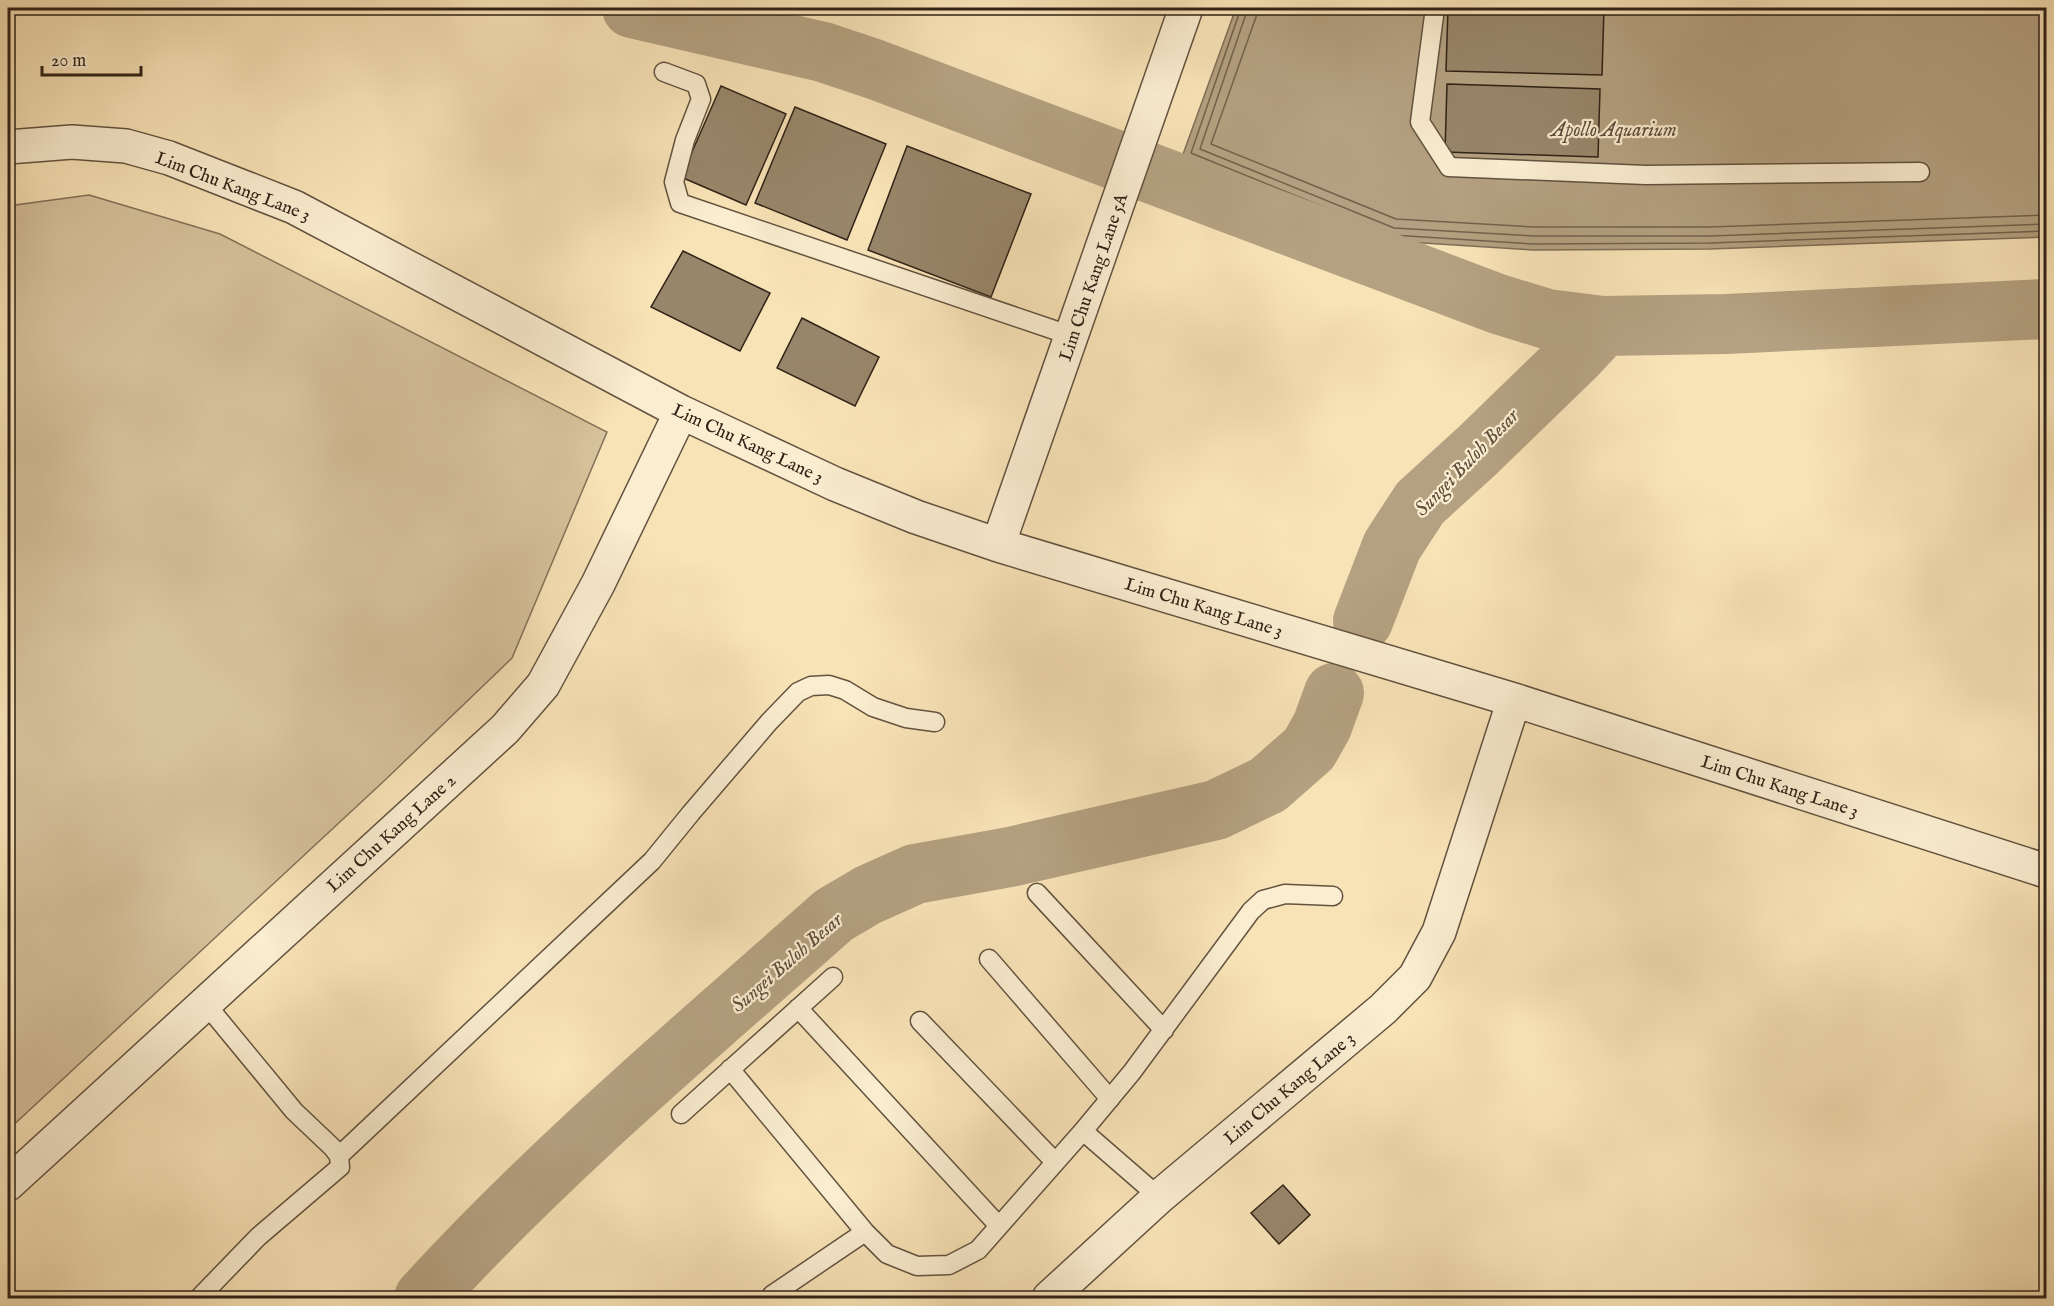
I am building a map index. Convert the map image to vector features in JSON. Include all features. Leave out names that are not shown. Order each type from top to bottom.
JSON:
[{"type":"street","name":"Lim Chu Kang Lane 5A","points":[[998,545],[1186,8]]},
{"type":"street","name":"Lim Chu Kang Lane 3","points":[[8,147],[72,142],[126,146],[169,158],[294,207],[681,412],[835,484],[916,517],[998,545],[1514,700],[2046,871]]},
{"type":"street","name":"Lim Chu Kang Lane 2","points":[[8,1184],[506,729],[543,685],[598,584],[681,412]]},
{"type":"street","name":"Lim Chu Kang Lane 3","points":[[1049,1299],[1159,1197],[1383,1009],[1415,977],[1439,932],[1514,700]]},
{"type":"lane","points":[[1435,8],[1420,122],[1449,167],[1646,176],[1920,172]]},
{"type":"lane","points":[[664,72],[696,84],[701,99],[685,140],[674,182],[680,203],[1072,336]]},
{"type":"lane","points":[[339,1156],[652,861],[761,731],[798,692],[811,686],[829,685],[845,690],[873,707],[906,718],[935,722]]},
{"type":"lane","points":[[1037,893],[1164,1030]]},
{"type":"lane","points":[[730,1069],[865,1232],[887,1254],[917,1266],[949,1265],[978,1250],[1083,1131],[1164,1030],[1251,911],[1263,900],[1285,894],[1333,896]]},
{"type":"lane","points":[[989,959],[1110,1099]]},
{"type":"lane","points":[[681,1114],[833,977]]},
{"type":"lane","points":[[199,1299],[258,1237],[340,1167],[339,1156],[333,1148],[294,1111],[205,1003]]},
{"type":"lane","points":[[798,1008],[999,1226]]},
{"type":"lane","points":[[920,1021],[1055,1162]]},
{"type":"lane","points":[[1083,1131],[1159,1197]]},
{"type":"lane","points":[[772,1295],[865,1232]]},
{"type":"shaded area","points":[[89,195],[220,234],[607,432],[512,658],[384,781],[8,1130],[8,206]]},
{"type":"water","name":"Apollo Aquarium","points":[[1236,8],[2046,8],[2046,237],[1710,249],[1533,250],[1391,241],[1182,157]]},
{"type":"building","points":[[1448,8],[1604,8],[1602,75],[1446,71]]},
{"type":"building","points":[[1447,84],[1600,89],[1598,157],[1445,152]]},
{"type":"building","points":[[721,86],[786,114],[746,205],[681,177]]},
{"type":"building","points":[[795,107],[886,144],[847,240],[755,203]]},
{"type":"building","points":[[907,146],[1031,194],[991,297],[868,250]]},
{"type":"building","points":[[683,251],[770,293],[740,351],[651,307]]},
{"type":"building","points":[[802,318],[879,357],[855,406],[777,368]]},
{"type":"building","points":[[1283,1185],[1310,1215],[1279,1244],[1251,1213]]},
{"type":"waterway","points":[[632,8],[823,52],[874,69],[1498,304],[1547,319],[1603,326],[1726,324],[2046,309]]},
{"type":"waterway","name":"Sungei Buloh Besar","points":[[1363,621],[1392,546],[1420,503],[1477,451],[1603,326]]},
{"type":"waterway","name":"Sungei Buloh Besar","points":[[424,1298],[472,1247],[572,1149],[834,915],[868,895],[915,874],[1010,857],[1216,810],[1268,785],[1309,749],[1322,726],[1334,693]]}]
